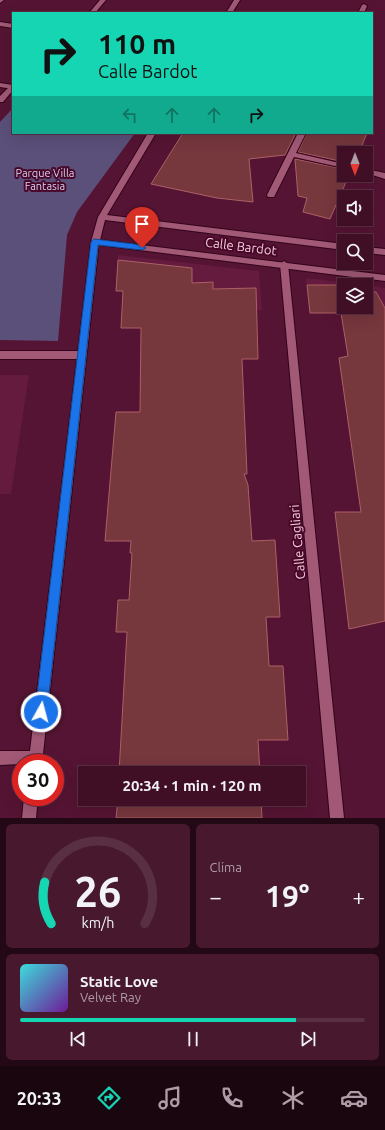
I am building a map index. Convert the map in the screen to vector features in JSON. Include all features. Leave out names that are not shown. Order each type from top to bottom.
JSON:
[{"type":"street","points":[[93,12],[103,0]]},
{"type":"street","points":[[230,12],[238,0]]},
{"type":"street","points":[[361,12],[364,6]]},
{"type":"street","points":[[0,24],[12,26]]},
{"type":"street","points":[[0,84],[12,87],[0,100]]},
{"type":"street","points":[[36,754],[94,242],[102,217],[151,134]]},
{"type":"street","points":[[271,195],[302,134]]},
{"type":"street","points":[[292,154],[337,164]]},
{"type":"street","points":[[373,173],[385,176]]},
{"type":"street","name":"Calle Bardot","points":[[102,217],[337,246]]},
{"type":"street","name":"Calle Bardot","points":[[94,242],[284,264],[385,278]]},
{"type":"street","points":[[373,251],[385,252]]},
{"type":"street","name":"Calle Cagliari","points":[[284,264],[337,818]]},
{"type":"street","points":[[0,355],[82,355]]},
{"type":"street","points":[[0,758],[12,759]]},
{"type":"street","points":[[29,818],[30,806]]},
{"type":"shaded area","points":[[118,255],[259,271],[262,310],[192,311],[192,290],[116,291]]},
{"type":"shaded area","points":[[306,278],[337,282],[337,313],[310,313]]},
{"type":"shaded area","points":[[373,286],[385,288],[385,334],[374,313]]},
{"type":"shaded area","points":[[0,375],[29,375],[11,494],[0,494]]},
{"type":"green space","name":"Parque Villa Fantasia","points":[[12,109],[12,134],[134,134],[77,212],[67,235],[58,341],[0,340],[0,122]]},
{"type":"building","points":[[182,134],[296,134],[285,155],[249,159],[253,202],[217,198],[151,184]]},
{"type":"building","points":[[307,134],[367,134],[362,146],[337,146],[337,160],[298,152]]},
{"type":"building","points":[[295,159],[337,168],[337,182],[346,182],[343,190],[337,190],[337,203],[330,219],[303,212],[307,198],[298,196]]},
{"type":"building","points":[[118,260],[192,268],[192,283],[213,282],[213,289],[256,288],[258,359],[242,359],[247,474],[244,474],[248,485],[252,541],[275,540],[280,617],[266,617],[269,666],[283,666],[288,740],[258,740],[260,766],[119,766],[127,632],[116,632],[118,600],[129,600],[132,553],[130,553],[131,541],[105,541],[116,412],[140,412],[141,328],[121,328],[123,291],[116,291]]},
{"type":"building","points":[[307,285],[337,285],[337,313],[310,313]]},
{"type":"building","points":[[373,292],[376,292],[385,308],[385,621],[349,629],[335,512],[361,512],[339,358],[348,356],[341,314],[373,314]]},
{"type":"building","points":[[117,806],[261,806],[262,818],[116,818]]},
{"type":"route","points":[[41,712],[94,242],[142,248]]}]
